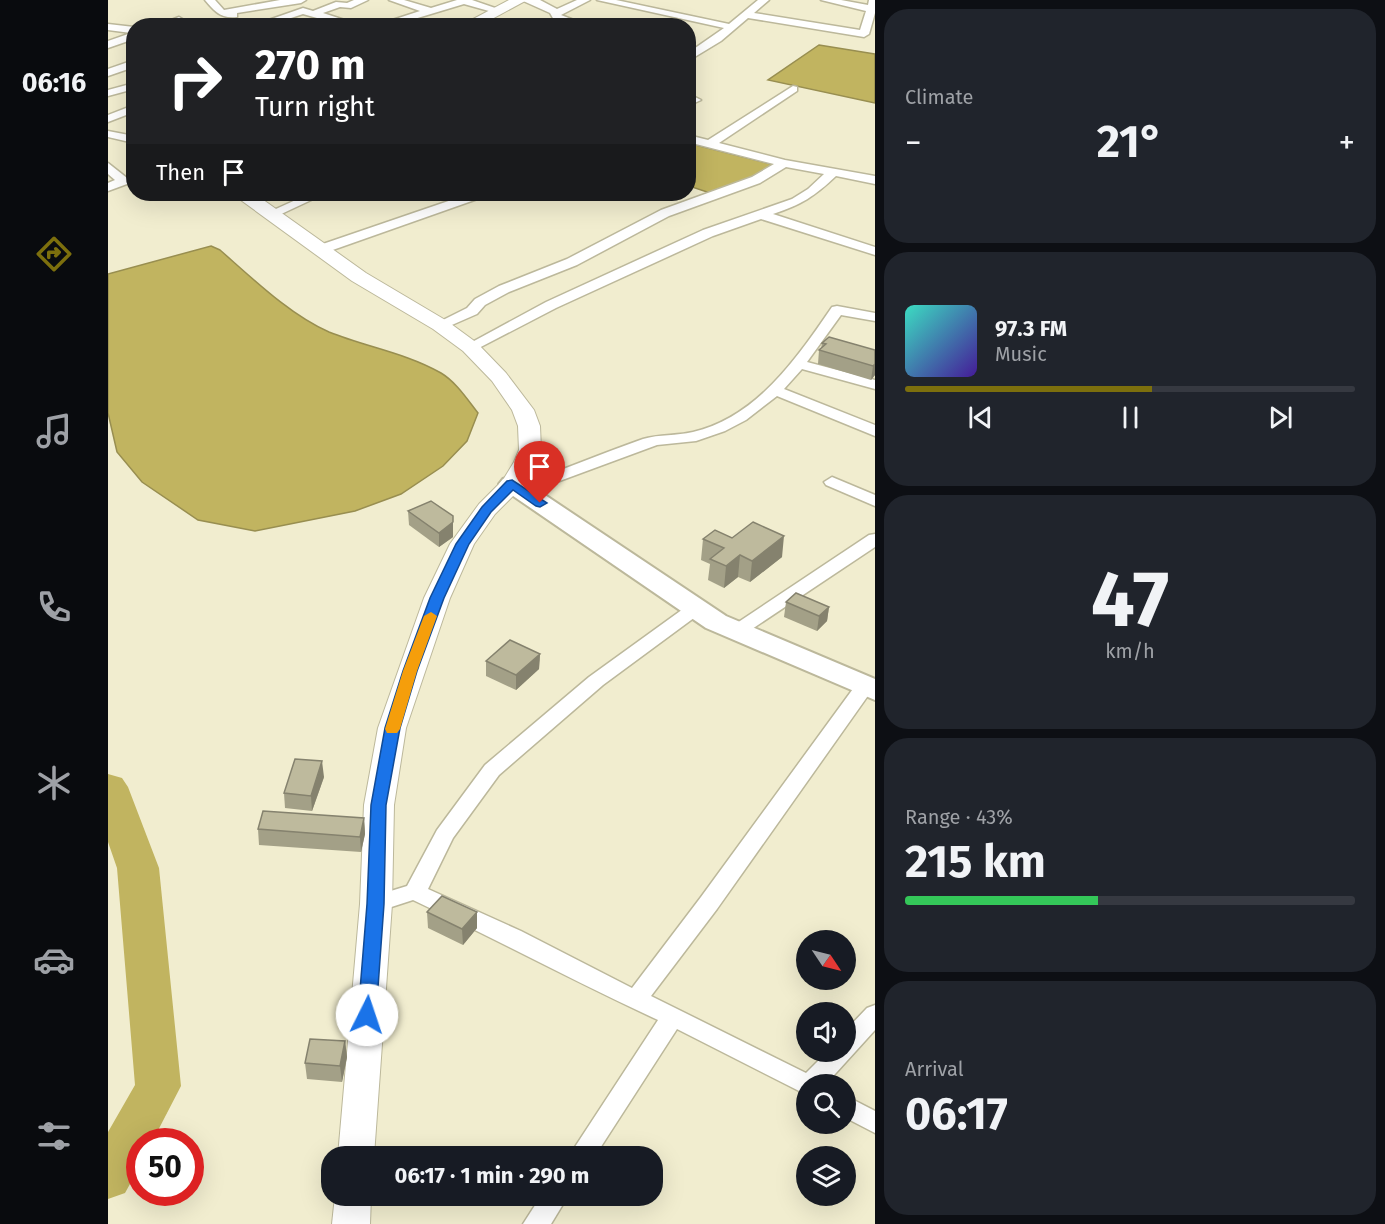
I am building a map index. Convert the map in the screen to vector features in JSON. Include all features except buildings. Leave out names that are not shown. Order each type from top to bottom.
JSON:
[{"type":"main road","points":[[482,18],[520,0]]},
{"type":"main road","points":[[255,201],[359,277],[440,325],[471,347],[500,377],[523,410],[529,426],[530,450],[516,487],[487,509],[462,544],[437,598],[392,728],[379,805],[376,904],[357,1146]]},
{"type":"main road","points":[[516,487],[716,622],[870,688]]},
{"type":"main road","points":[[351,1224],[352,1206]]},
{"type":"street","points":[[210,0],[222,13],[243,18]]},
{"type":"street","points":[[222,13],[301,0]]},
{"type":"street","points":[[313,14],[339,4],[348,6],[363,0]]},
{"type":"street","points":[[394,0],[428,10]]},
{"type":"street","points":[[526,0],[543,2],[557,12]]},
{"type":"street","points":[[560,18],[554,16],[557,12],[585,0]]},
{"type":"street","points":[[602,0],[688,18]]},
{"type":"street","points":[[696,52],[764,0]]},
{"type":"street","points":[[746,15],[864,34],[873,4],[826,0]]},
{"type":"street","points":[[404,18],[466,1],[496,10]]},
{"type":"street","points":[[285,18],[303,11],[328,18]]},
{"type":"street","points":[[696,20],[731,27]]},
{"type":"street","points":[[108,27],[126,29]]},
{"type":"street","points":[[108,45],[126,38]]},
{"type":"street","points":[[108,73],[126,66]]},
{"type":"street","points":[[108,93],[126,88]]},
{"type":"street","points":[[709,144],[793,89]]},
{"type":"street","points":[[108,118],[126,111]]},
{"type":"street","points":[[108,134],[126,138]]},
{"type":"street","points":[[696,140],[784,163],[875,180]]},
{"type":"street","points":[[813,168],[827,157]]},
{"type":"street","points":[[440,325],[472,311],[480,302],[504,289],[572,262],[665,213],[756,180],[784,163]]},
{"type":"street","points":[[108,167],[123,181],[108,187]]},
{"type":"street","points":[[471,347],[632,267],[708,233],[796,202],[834,172]]},
{"type":"street","points":[[273,213],[301,201]]},
{"type":"street","points":[[322,249],[458,201]]},
{"type":"street","points":[[763,215],[874,249]]},
{"type":"street","points":[[516,487],[554,479],[581,466],[654,441],[695,436],[716,429],[744,414],[775,390],[799,364],[837,310],[875,317]]},
{"type":"street","points":[[799,364],[875,385]]},
{"type":"street","points":[[775,390],[875,431]]},
{"type":"street","points":[[832,482],[875,501]]},
{"type":"street","points":[[737,631],[875,539]]},
{"type":"street","points":[[415,892],[444,835],[492,771],[596,681],[696,608]]},
{"type":"street","points":[[636,999],[870,688]]},
{"type":"street","points":[[376,904],[415,892],[513,937],[796,1078]]},
{"type":"street","points":[[856,1035],[875,1014]]},
{"type":"street","points":[[588,1146],[673,1017]]},
{"type":"street","points":[[820,1074],[831,1062]]},
{"type":"street","points":[[856,1112],[875,1123]]},
{"type":"street","points":[[536,1224],[548,1206]]},
{"type":"shaded area","points":[[819,45],[875,54],[875,103],[768,80]]},
{"type":"shaded area","points":[[696,145],[775,165],[747,180],[710,193],[696,188]]},
{"type":"shaded area","points":[[211,246],[220,250],[258,284],[314,325],[414,360],[452,381],[478,413],[467,441],[443,466],[401,494],[355,511],[255,531],[198,520],[142,482],[117,452],[108,413],[108,274]]},
{"type":"waterway","points":[[108,787],[138,868],[158,1086],[108,1178]]},
{"type":"slow traffic","points":[[392,729],[410,671],[431,616]]},
{"type":"route","points":[[367,1015],[376,904],[379,805],[392,728],[410,671],[437,598],[462,544],[487,509],[512,484],[540,503]]}]
